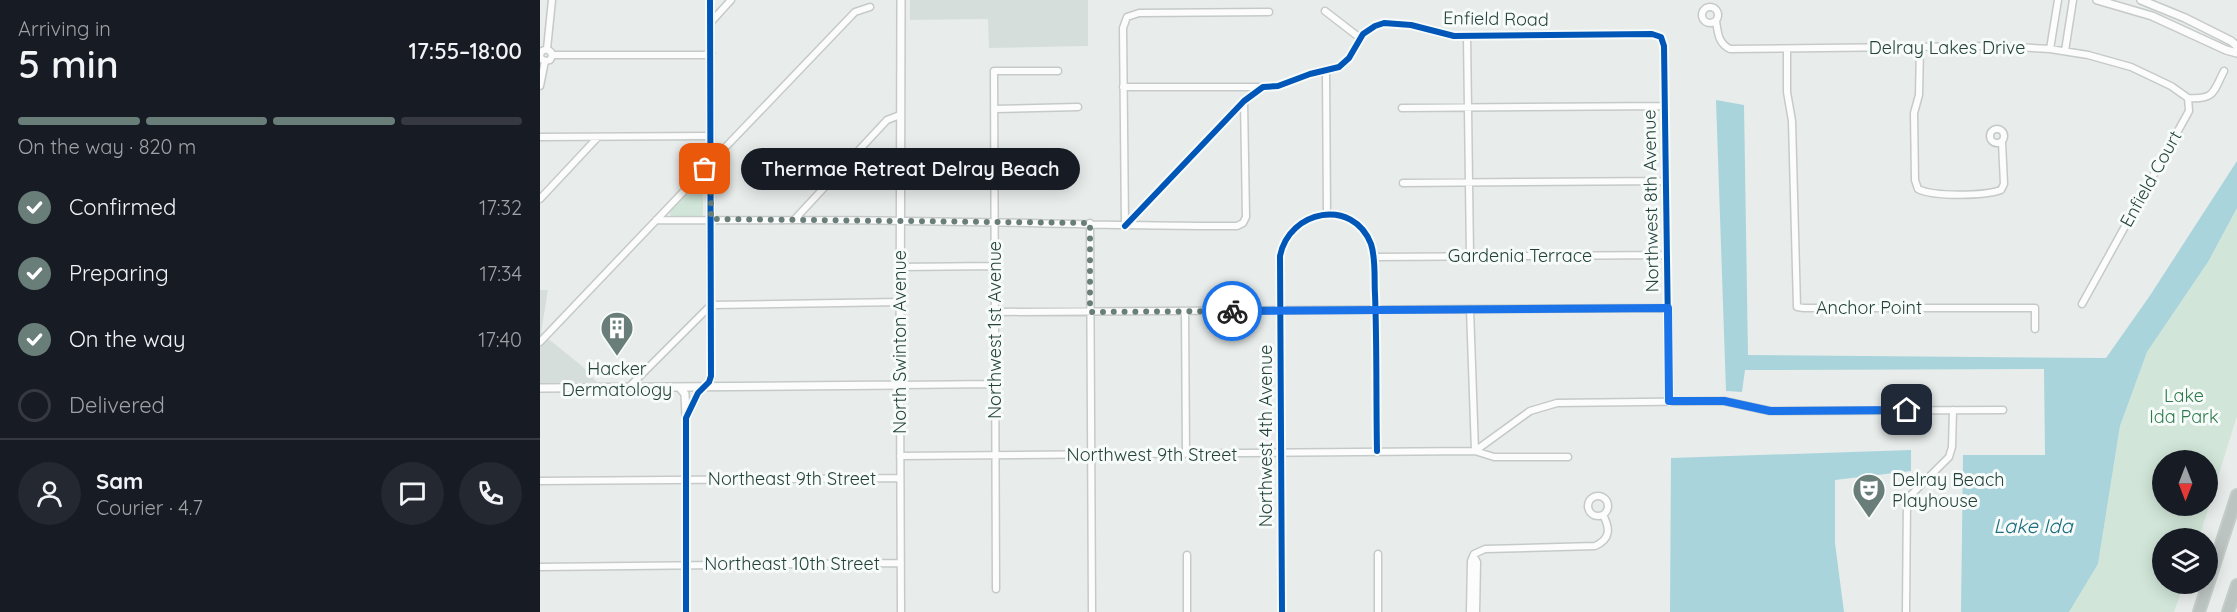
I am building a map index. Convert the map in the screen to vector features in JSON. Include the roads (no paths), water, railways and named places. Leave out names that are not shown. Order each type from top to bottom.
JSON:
[{"type":"highway","points":[[2199,612],[2237,495]]},
{"type":"highway","points":[[2228,612],[2237,585]]},
{"type":"street","points":[[545,61],[550,60],[552,0]]},
{"type":"street","points":[[686,418],[711,376],[711,0]]},
{"type":"street","points":[[711,22],[731,0]]},
{"type":"street","name":"North Swinton Avenue","points":[[901,0],[901,612]]},
{"type":"street","points":[[2050,49],[2058,0]]},
{"type":"street","points":[[2065,51],[2073,0]]},
{"type":"street","points":[[2097,0],[2152,16],[2237,53]]},
{"type":"street","points":[[2141,0],[2185,18],[2237,46]]},
{"type":"street","points":[[540,342],[711,160],[855,12],[870,7]]},
{"type":"street","points":[[1325,11],[1360,38]]},
{"type":"street","points":[[1125,226],[1123,28],[1127,17],[1138,13],[1269,12]]},
{"type":"street","name":"Delray Lakes Drive","points":[[1716,21],[1719,39],[1723,46],[1730,49],[2007,46],[2065,51],[2131,67],[2171,86],[2188,98]]},
{"type":"street","name":"Enfield Road","points":[[1125,226],[1244,101],[1263,87],[1278,86],[1310,74],[1339,67],[1346,62],[1360,38],[1375,26],[1389,22],[1411,25],[1443,34],[1467,36],[1652,34],[1661,37]]},
{"type":"street","points":[[1467,36],[1470,256]]},
{"type":"street","name":"Northwest 8th Avenue","points":[[1661,37],[1664,46],[1669,401]]},
{"type":"street","points":[[1920,47],[1919,95],[1914,113],[1915,180],[1918,189],[1926,192],[1959,193],[1992,193],[2001,190],[2004,184],[2002,141]]},
{"type":"street","name":"Anchor Point","points":[[1787,49],[1787,92],[1792,121],[1797,307],[2035,308],[2035,329]]},
{"type":"street","points":[[545,61],[541,59],[542,51],[693,55],[711,53]]},
{"type":"street","points":[[540,86],[545,61]]},
{"type":"street","name":"Northwest 1st Avenue","points":[[996,589],[994,71],[1058,71]]},
{"type":"street","points":[[1326,71],[1327,215],[1342,217],[1360,227],[1371,244],[1373,257],[1377,451]]},
{"type":"street","points":[[2188,98],[2203,99],[2211,95],[2224,71]]},
{"type":"street","points":[[1123,87],[1263,87]]},
{"type":"street","name":"Enfield Court","points":[[2082,304],[2189,111],[2188,98]]},
{"type":"street","points":[[656,220],[900,220],[1090,223],[1125,226],[1237,226],[1243,223],[1246,217],[1244,101]]},
{"type":"street","points":[[1402,108],[1665,106]]},
{"type":"street","points":[[995,109],[1078,107]]},
{"type":"street","points":[[794,220],[887,120],[900,115]]},
{"type":"street","points":[[540,137],[711,136]]},
{"type":"street","points":[[540,199],[598,137]]},
{"type":"street","points":[[1403,183],[1666,181]]},
{"type":"street","name":"Northwest 4th Avenue","points":[[1282,612],[1280,256],[1284,241],[1290,232],[1312,217],[1327,215]]},
{"type":"street","points":[[1090,223],[1092,612]]},
{"type":"street","name":"Gardenia Terrace","points":[[1373,257],[1667,255]]},
{"type":"street","points":[[900,267],[995,266]]},
{"type":"street","points":[[629,387],[711,305],[900,302]]},
{"type":"street","points":[[995,312],[1668,308]]},
{"type":"street","points":[[1470,309],[1475,451]]},
{"type":"street","points":[[1185,311],[1186,454]]},
{"type":"street","points":[[540,388],[995,384]]},
{"type":"street","points":[[680,388],[685,394],[686,418],[686,612]]},
{"type":"street","points":[[1475,451],[1530,411],[1551,404],[1724,401],[1770,411],[2003,410]]},
{"type":"street","points":[[1906,612],[1907,499],[1949,457],[1952,447],[1953,410]]},
{"type":"street","name":"Northwest 9th Street","points":[[900,456],[1475,451],[1494,457],[1568,457]]},
{"type":"street","name":"Northeast 9th Street","points":[[540,481],[900,478]]},
{"type":"street","points":[[1470,612],[1471,561],[1474,554],[1485,549],[1595,546],[1603,542],[1607,536],[1608,526],[1603,515]]},
{"type":"street","points":[[1378,554],[1378,612]]},
{"type":"street","points":[[1187,555],[1187,612]]},
{"type":"street","points":[[1474,557],[1477,562],[1476,612]]},
{"type":"street","name":"Northeast 10th Street","points":[[540,567],[901,563]]},
{"type":"water","name":"Lake Ida","points":[[1716,100],[1744,105],[1748,355],[2106,358],[2149,297],[2237,161],[2237,208],[2208,262],[2147,352],[2120,426],[2098,564],[2069,612],[1961,612],[1963,455],[2045,455],[2044,369],[1745,370],[1742,392],[1726,391]]},
{"type":"water","points":[[1911,450],[1911,471],[1835,480],[1835,543],[1844,612],[1670,612],[1671,458]]},
{"type":"place","name":"Thermae Retreat Delray Beach","points":[[705,169]]},
{"type":"place","name":"Hacker Dermatology","points":[[617,357]]},
{"type":"place","name":"Delray Beach Playhouse","points":[[1869,519]]},
{"type":"park label","name":"Lake Ida Park","points":[[2184,406]]}]
